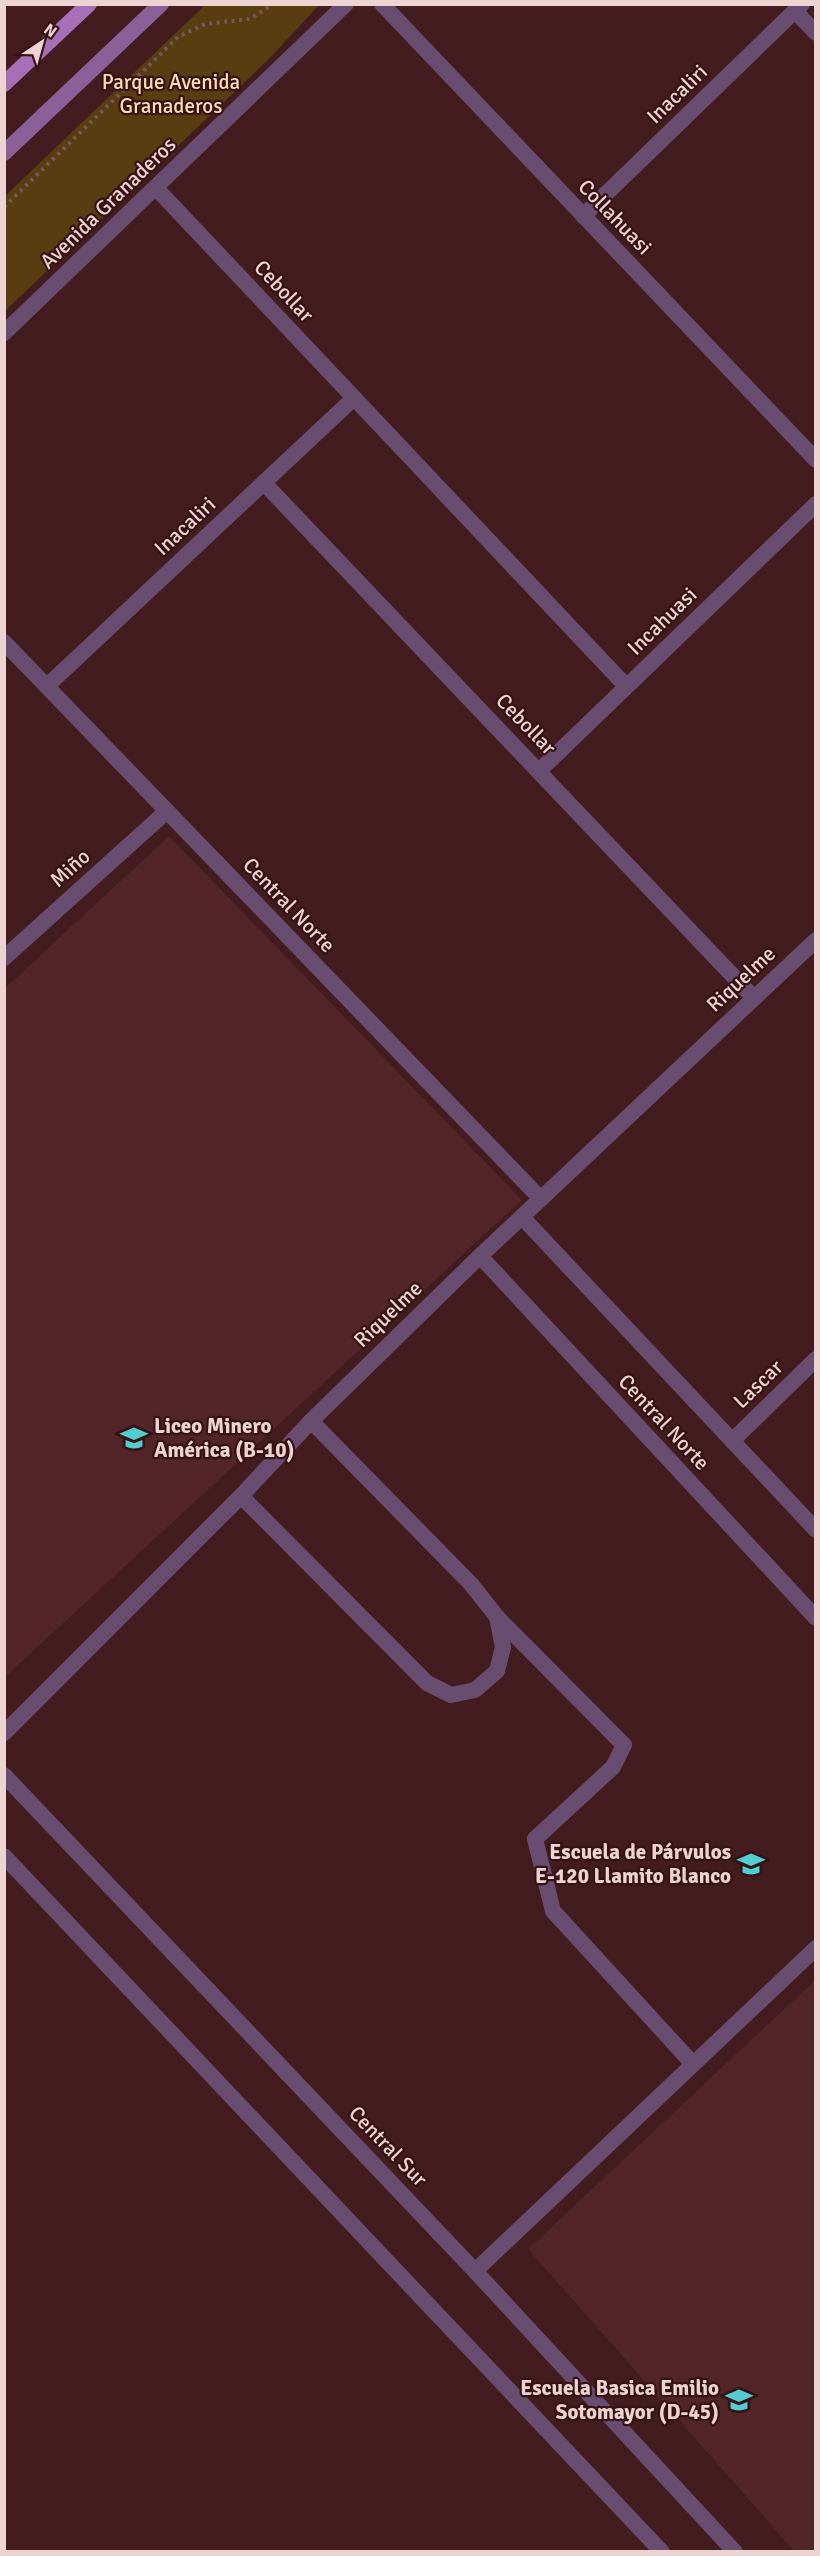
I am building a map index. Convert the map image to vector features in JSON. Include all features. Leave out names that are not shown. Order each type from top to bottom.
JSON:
[{"type":"main road","points":[[4,84],[89,4]]},
{"type":"main road","points":[[4,153],[161,4]]},
{"type":"street","name":"Avenida Granaderos","points":[[4,333],[346,4]]},
{"type":"street","name":"Collahuasi","points":[[382,4],[816,460]]},
{"type":"street","name":"Inacaliri","points":[[583,216],[798,8]]},
{"type":"street","points":[[798,8],[816,33]]},
{"type":"street","name":"Cebollar","points":[[156,188],[626,686]]},
{"type":"street","name":"Inacaliri","points":[[47,686],[354,398]]},
{"type":"street","name":"Cebollar","points":[[264,483],[754,998]]},
{"type":"street","name":"Incahuasi","points":[[539,771],[816,504]]},
{"type":"street","name":"Central Norte","points":[[4,642],[541,1199]]},
{"type":"street","name":"Miño","points":[[4,958],[166,811]]},
{"type":"street","name":"Riquelme","points":[[4,1733],[241,1496],[311,1421],[480,1256],[816,940]]},
{"type":"street","name":"Central Norte","points":[[522,1217],[816,1530]]},
{"type":"street","name":"Central Norte","points":[[480,1256],[816,1618]]},
{"type":"street","name":"Lascar","points":[[732,1441],[816,1359]]},
{"type":"street","points":[[311,1421],[471,1584],[497,1617],[624,1745],[613,1767],[535,1839],[553,1911],[693,2064]]},
{"type":"street","points":[[241,1496],[427,1683],[451,1695],[475,1690],[497,1671],[503,1647],[497,1617]]},
{"type":"street","name":"Central Sur","points":[[4,1775],[475,2271],[735,2552]]},
{"type":"street","points":[[4,1856],[662,2552]]},
{"type":"street","points":[[475,2271],[816,1948]]},
{"type":"path","points":[[4,207],[178,37],[205,24],[249,19],[273,4]]},
{"type":"shaded area","name":"Liceo Minero América (B-10)","points":[[169,836],[522,1200],[5,1677],[5,988]]},
{"type":"shaded area","name":"Escuela Basica Emilio Sotomayor (D-45)","points":[[815,1980],[816,2551],[795,2552],[528,2249]]},
{"type":"green space","name":"Parque Avenida Granaderos","points":[[205,5],[319,5],[269,59],[5,311],[5,196]]},
{"type":"place","name":"Liceo Minero América (B-10)","points":[[134,1438]]},
{"type":"place","name":"Escuela de Párvulos E-120 Llamito Blanco","points":[[751,1864]]},
{"type":"place","name":"Escuela Basica Emilio Sotomayor (D-45)","points":[[739,2400]]}]
